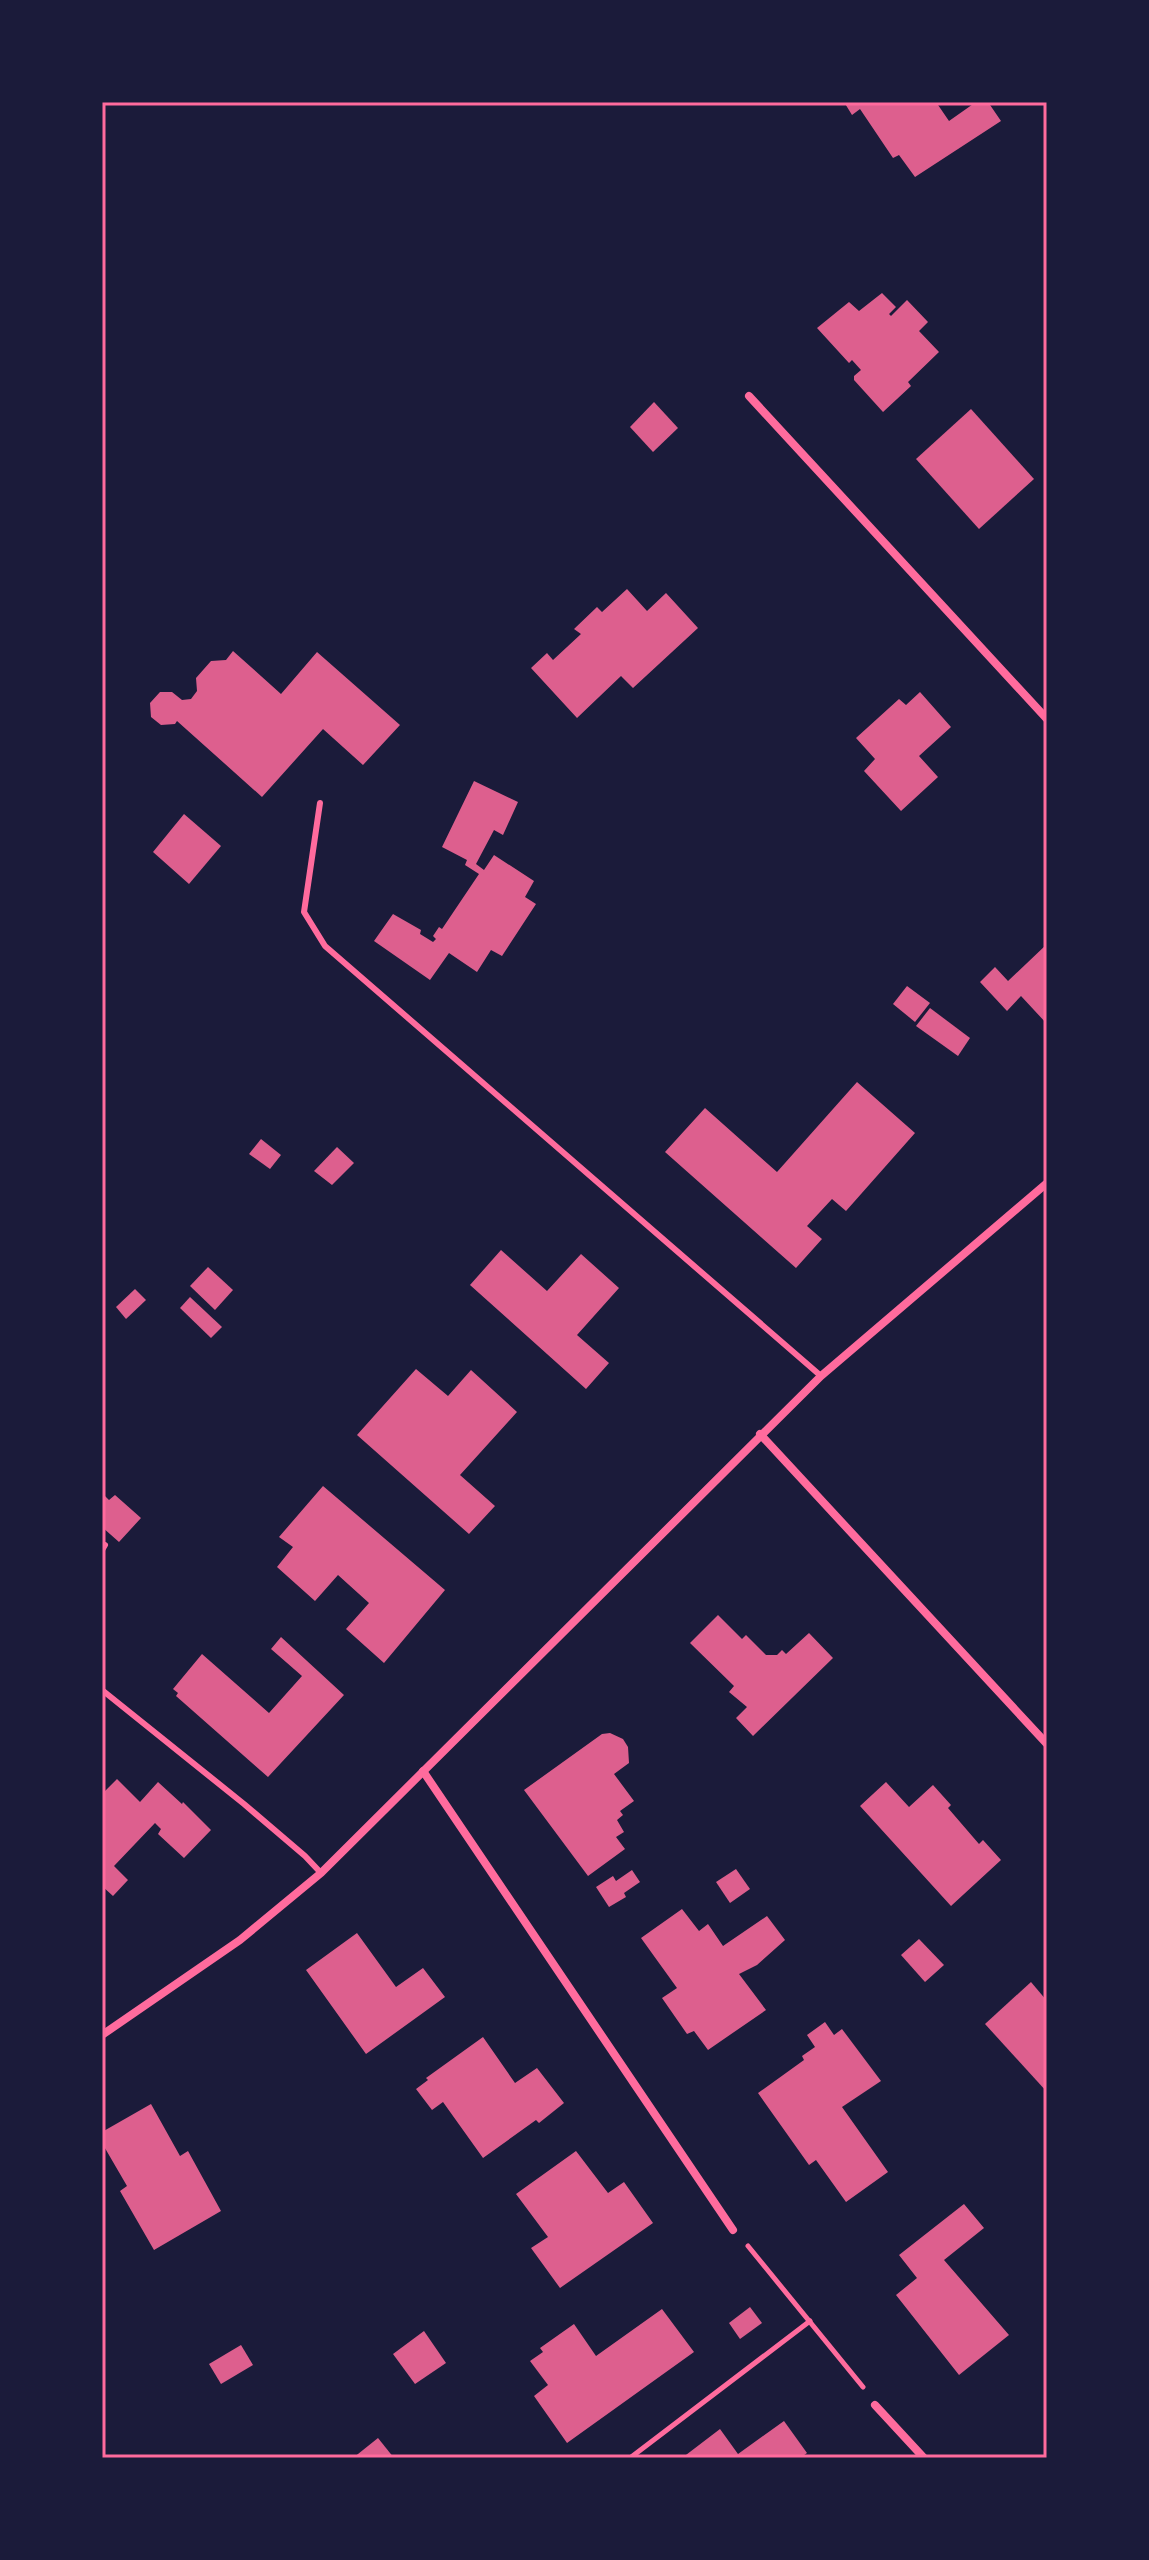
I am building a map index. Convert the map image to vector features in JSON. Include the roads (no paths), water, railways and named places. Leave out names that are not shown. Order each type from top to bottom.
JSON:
[{"type":"street","points":[[749,396],[1047,719]]},
{"type":"street","points":[[102,2035],[240,1940],[321,1873],[821,1376],[1047,1183]]},
{"type":"street","points":[[760,1434],[1047,1744]]},
{"type":"street","points":[[423,1771],[733,2230]]},
{"type":"street","points":[[875,2405],[924,2458]]},
{"type":"lane","points":[[320,803],[304,912],[325,946],[821,1376]]},
{"type":"lane","points":[[102,1690],[244,1804],[321,1873]]}]
